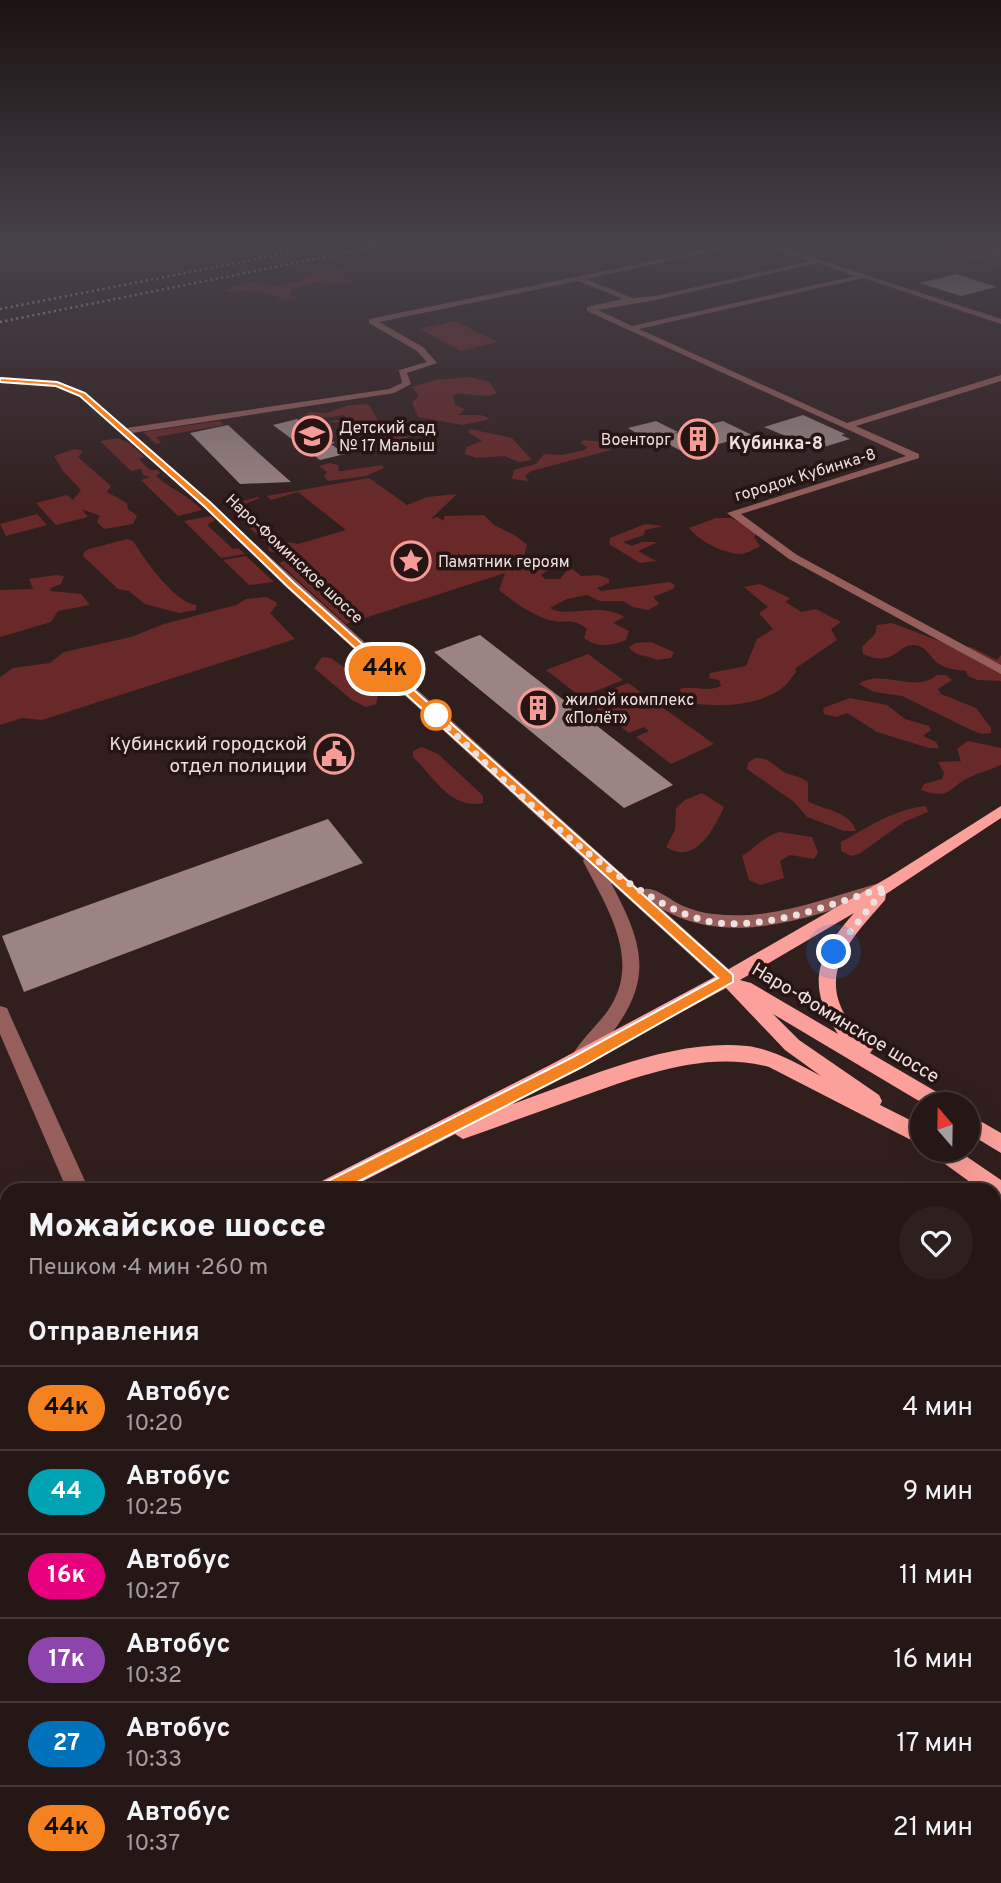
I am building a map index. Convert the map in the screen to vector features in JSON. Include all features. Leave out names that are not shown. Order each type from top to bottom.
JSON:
[{"type":"main road","points":[[340,1183],[576,1062],[728,979],[886,887],[1001,811]]},
{"type":"main road","points":[[886,887],[834,952],[827,975],[827,994],[836,1018],[855,1041],[887,1070]]},
{"type":"main road","name":"Наро-Фоминское шоссе","points":[[728,979],[921,1092]]},
{"type":"main road","name":"Наро-Фоминское шоссе","points":[[728,979],[792,1045],[910,1128]]},
{"type":"main road","points":[[400,1152],[652,1064],[684,1057],[731,1052],[774,1061],[910,1130]]},
{"type":"main road","points":[[980,1130],[1001,1144]]},
{"type":"main road","points":[[959,1162],[988,1183]]},
{"type":"street","points":[[125,430],[391,391],[407,384],[402,372],[433,363],[420,349],[396,335]]},
{"type":"street","name":"городок Кубинка-8","points":[[648,335],[915,456],[732,513],[769,537],[793,557],[1001,670]]},
{"type":"street","name":"городок Кубинка-8","points":[[847,426],[1001,378]]},
{"type":"street","name":"Наро-Фоминское шоссе","points":[[0,380],[42,381],[82,394],[125,430],[728,979]]},
{"type":"street","points":[[586,851],[668,908],[698,919],[721,923],[772,920],[886,887]]},
{"type":"street","points":[[576,1062],[604,1033],[620,1007],[631,985],[634,967],[618,912],[586,851]]},
{"type":"street","points":[[0,1013],[75,1183]]},
{"type":"shaded area","points":[[431,335],[483,335],[497,342],[461,351]]},
{"type":"shaded area","points":[[469,377],[489,382],[497,393],[487,396],[453,395],[455,405],[465,409],[458,415],[481,415],[490,419],[463,425],[418,417],[412,402],[419,396],[412,387],[435,380]]},
{"type":"shaded area","points":[[369,405],[381,426],[400,428],[412,445],[393,450],[385,443],[386,439],[375,436],[368,428],[351,428],[348,423],[326,422],[346,418],[345,415],[316,419],[304,416],[310,412],[327,413],[346,406]]},
{"type":"shaded area","points":[[219,421],[224,425],[156,437],[161,443],[156,444],[143,432]]},
{"type":"shaded area","points":[[470,429],[512,438],[532,460],[519,462],[504,456],[476,458],[465,454],[466,447],[482,441],[468,432]]},
{"type":"shaded area","points":[[118,438],[129,443],[145,457],[139,459],[150,470],[158,470],[160,473],[156,476],[202,510],[178,516],[141,480],[150,477],[143,475],[141,469],[131,471],[100,441]]},
{"type":"shaded area","points":[[584,440],[602,442],[611,450],[531,471],[525,476],[528,481],[512,479],[514,470],[536,464],[544,454],[561,455],[585,450],[587,447],[580,443]]},
{"type":"shaded area","points":[[75,449],[83,451],[78,457],[111,486],[107,492],[127,503],[128,509],[137,516],[133,524],[104,529],[97,522],[100,516],[82,509],[88,517],[56,525],[36,503],[67,495],[73,500],[81,490],[63,471],[54,456]]},
{"type":"shaded area","points":[[329,463],[338,465],[339,471],[382,465],[384,468],[366,476],[328,481],[324,477],[327,472],[319,466]]},
{"type":"shaded area","points":[[369,478],[407,505],[427,497],[457,494],[431,519],[437,517],[444,521],[444,516],[484,515],[494,525],[527,545],[523,560],[506,566],[512,571],[547,560],[552,561],[555,566],[541,575],[545,579],[560,579],[570,567],[581,576],[599,575],[609,579],[609,583],[597,588],[601,591],[669,582],[675,585],[673,589],[653,597],[659,604],[648,610],[633,607],[623,601],[600,601],[587,595],[567,599],[550,608],[565,612],[604,610],[624,617],[613,623],[629,631],[626,640],[610,645],[599,645],[584,638],[587,629],[577,623],[549,620],[516,603],[499,590],[505,573],[346,624],[279,563],[286,560],[269,551],[268,544],[228,509],[231,504],[260,498],[232,509],[241,511],[268,532],[262,536],[271,543],[280,541],[298,544],[346,530],[298,492],[271,500],[267,496]]},
{"type":"shaded area","points":[[37,514],[47,525],[6,536],[0,524]]},
{"type":"shaded area","points":[[211,516],[215,520],[207,525],[233,549],[238,548],[245,554],[221,558],[184,521]]},
{"type":"shaded area","points":[[716,518],[731,518],[758,532],[754,537],[760,546],[745,553],[733,553],[705,542],[689,528]]},
{"type":"shaded area","points":[[645,524],[663,526],[645,530],[644,535],[623,542],[632,546],[642,542],[658,542],[638,551],[656,561],[640,563],[609,544],[610,538]]},
{"type":"shaded area","points":[[127,539],[133,541],[152,569],[170,588],[187,602],[196,605],[196,610],[179,613],[145,604],[129,591],[118,589],[83,556],[89,549]]},
{"type":"shaded area","points":[[246,556],[274,582],[249,585],[223,560]]},
{"type":"shaded area","points":[[64,576],[61,584],[50,591],[81,594],[90,605],[58,611],[51,622],[0,637],[0,590],[33,589],[29,579]]},
{"type":"shaded area","points":[[760,584],[790,598],[786,602],[801,612],[816,609],[841,622],[831,629],[837,640],[796,668],[785,686],[770,695],[736,704],[689,703],[679,689],[711,689],[721,686],[719,680],[709,678],[710,673],[746,666],[757,639],[773,629],[759,613],[768,607],[744,587]]},
{"type":"shaded area","points":[[266,597],[277,605],[270,613],[295,639],[42,720],[22,718],[0,725],[0,677],[13,668],[50,663],[64,652],[131,637],[164,624],[236,605],[246,599]]},
{"type":"shaded area","points":[[892,623],[955,647],[971,647],[997,660],[1001,655],[1001,681],[977,680],[968,676],[966,671],[942,666],[925,650],[914,645],[889,657],[873,658],[863,654],[862,647],[875,634],[877,625]]},
{"type":"shaded area","points":[[651,642],[674,652],[671,658],[657,660],[638,654],[629,647],[635,643]]},
{"type":"shaded area","points":[[588,654],[623,680],[581,697],[546,670]]},
{"type":"shaded area","points":[[322,657],[331,658],[376,691],[376,704],[366,707],[352,700],[314,668]]},
{"type":"shaded area","points":[[937,675],[946,675],[952,680],[938,689],[941,694],[976,708],[991,728],[991,733],[982,734],[971,730],[902,696],[874,692],[859,684],[877,679],[919,682]]},
{"type":"shaded area","points":[[628,683],[714,744],[671,764],[636,737],[649,731],[644,727],[629,733],[585,700]]},
{"type":"shaded area","points":[[850,698],[887,705],[905,719],[929,726],[931,730],[923,736],[936,742],[939,748],[929,748],[877,732],[847,713],[836,717],[824,714],[823,708]]},
{"type":"shaded area","points":[[968,741],[1001,748],[1001,765],[968,778],[948,792],[938,794],[921,790],[924,784],[942,779],[944,773],[938,762],[961,761],[957,749]]},
{"type":"shaded area","points":[[422,747],[438,754],[483,796],[483,803],[462,802],[444,790],[413,757],[413,751]]},
{"type":"shaded area","points":[[755,758],[767,760],[784,772],[808,782],[808,801],[842,815],[853,824],[856,831],[844,831],[807,817],[794,802],[747,769],[748,763]]},
{"type":"shaded area","points":[[702,793],[724,807],[709,834],[686,852],[676,852],[666,847],[675,830],[676,808],[685,800]]},
{"type":"shaded area","points":[[926,806],[928,812],[904,822],[859,854],[851,856],[841,851],[841,842],[872,825],[903,811]]},
{"type":"shaded area","points":[[780,832],[812,837],[818,853],[814,859],[790,855],[780,861],[784,878],[760,885],[749,880],[742,856],[764,839]]},
{"type":"building","points":[[803,415],[845,434],[841,435],[850,439],[817,449],[764,427]]},
{"type":"building","name":"Детский сад № 17 Малыш","points":[[297,419],[335,443],[331,444],[345,454],[320,460],[273,425]]},
{"type":"building","points":[[656,421],[678,432],[648,440],[628,428]]},
{"type":"building","name":"Военторг","points":[[723,421],[752,435],[685,453],[657,438]]},
{"type":"building","points":[[228,425],[291,482],[240,484],[190,433]]},
{"type":"building","name":"жилой комплекс «Полёт»","points":[[480,635],[673,785],[624,808],[434,652]]},
{"type":"building","points":[[328,819],[363,863],[24,992],[2,936]]},
{"type":"bus line","name":"44к","points":[[0,380],[42,381],[82,394],[208,505],[291,585],[728,979],[576,1062],[340,1183]]},
{"type":"place","name":"Детский сад № 17 Малыш","points":[[312,436]]},
{"type":"place","name":"Военторг","points":[[698,439]]},
{"type":"place","name":"Памятник героям","points":[[411,561]]},
{"type":"place","name":"жилой комплекс «Полёт»","points":[[538,708]]},
{"type":"place","name":"Кубинский городской отдел полиции","points":[[334,754]]},
{"type":"district","name":"Кубинка-8","points":[[776,443]]},
{"type":"route","points":[[436,715],[428,709],[586,851],[668,908],[698,919],[721,923],[747,923],[772,920],[886,887],[834,952]]}]
